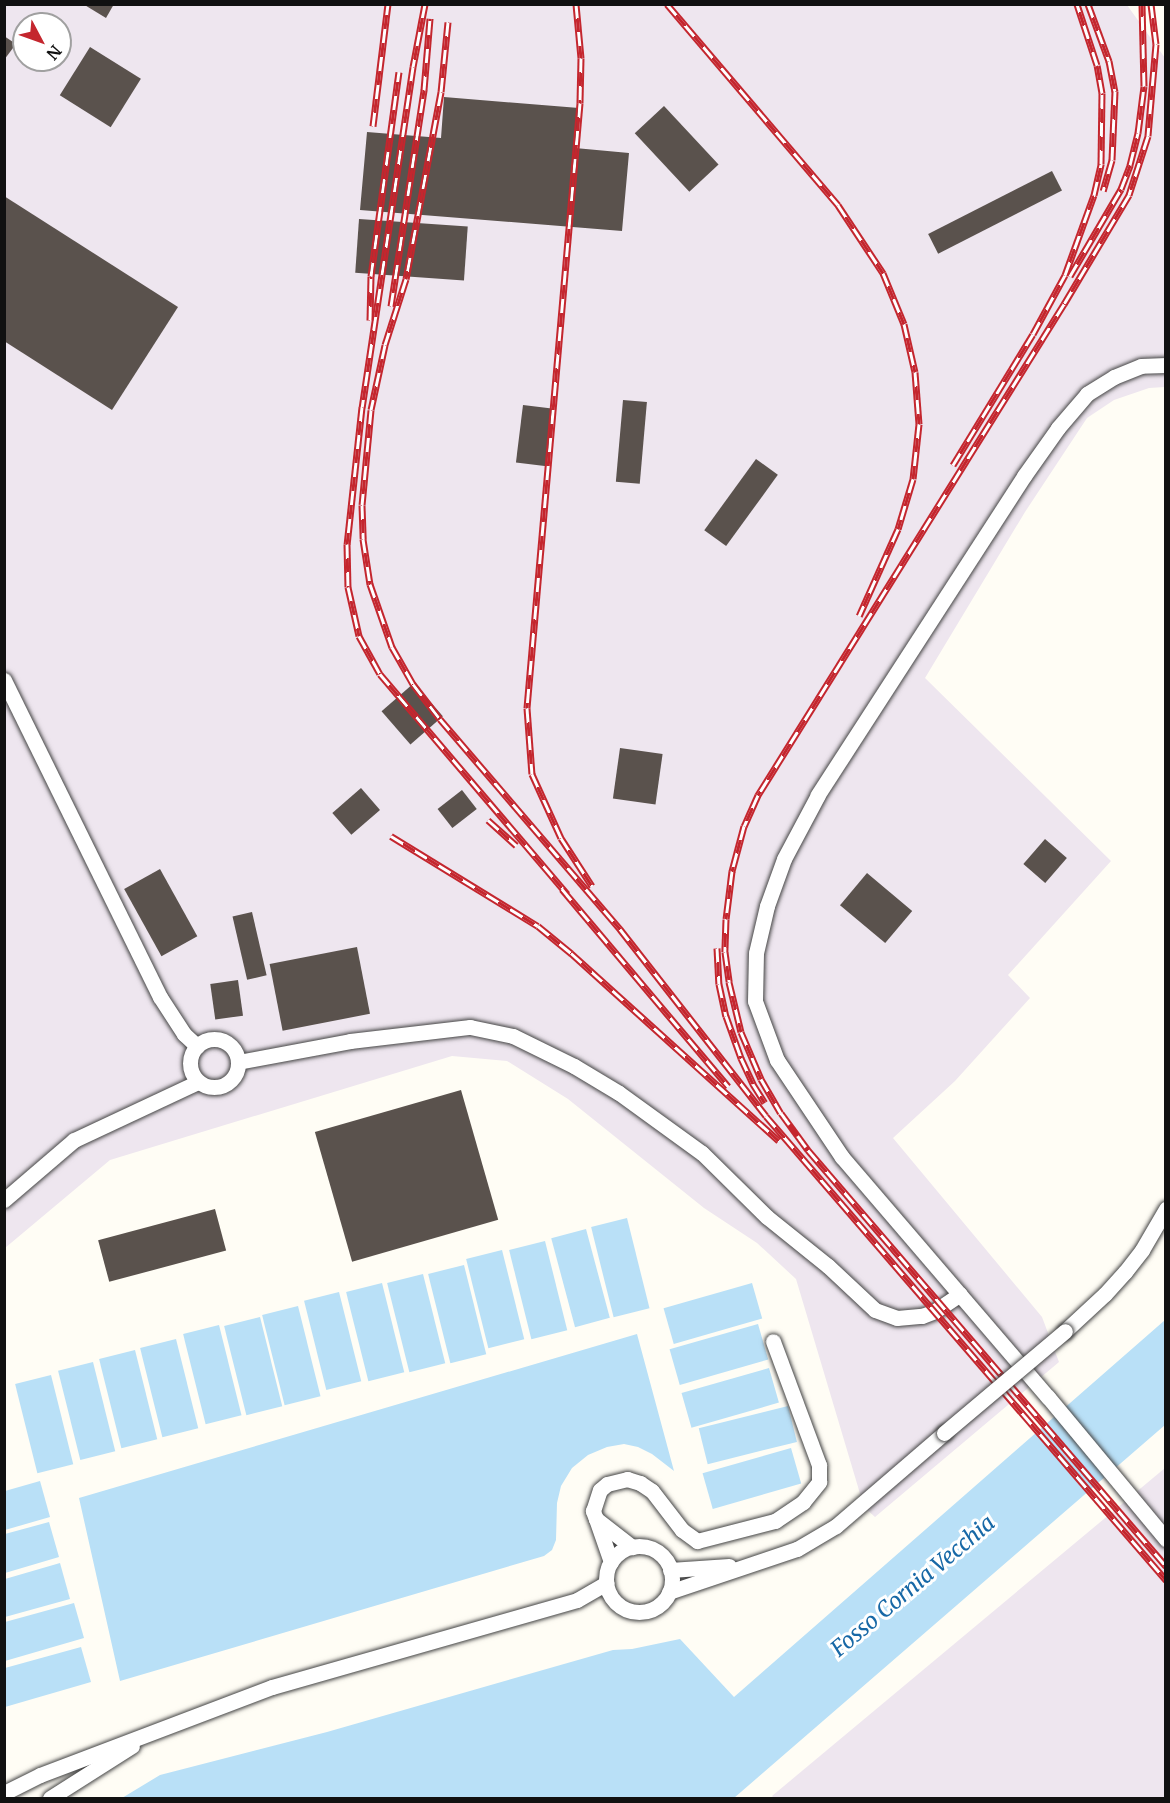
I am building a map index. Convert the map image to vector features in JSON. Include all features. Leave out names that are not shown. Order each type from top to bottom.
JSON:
[{"type":"street","points":[[1166,365],[1141,366],[1114,377],[1087,394],[1058,428],[818,795],[784,859],[767,906],[759,942],[755,1001],[777,1060],[842,1157],[1061,1412],[1166,1539]]},
{"type":"street","points":[[4,680],[160,997],[184,1034],[197,1046]]},
{"type":"street","points":[[238,1062],[350,1041],[470,1027],[513,1036],[574,1066],[619,1094],[702,1153],[767,1217],[828,1266],[875,1310],[897,1318],[922,1316],[935,1311],[960,1294]]},
{"type":"street","points":[[211,1039],[227,1042],[237,1054],[238,1062],[237,1070],[228,1083],[213,1087],[198,1082],[190,1068],[192,1052],[197,1046],[211,1039]]},
{"type":"street","points":[[4,1200],[74,1140],[198,1082]]},
{"type":"street","points":[[577,1600],[614,1601],[630,1611],[649,1610],[657,1606],[669,1592],[797,1549],[836,1526],[1106,1294],[1142,1250],[1166,1209]]},
{"type":"street","points":[[611,1562],[593,1511],[600,1490],[607,1484],[627,1479],[640,1483],[651,1491],[681,1530],[697,1541],[775,1521],[803,1502],[819,1482],[819,1465],[773,1341]]},
{"type":"street","points":[[596,1519],[632,1547]]},
{"type":"street","points":[[614,1601],[606,1583],[611,1562],[623,1550],[632,1547],[651,1549],[666,1561],[670,1570],[669,1592]]},
{"type":"street","points":[[670,1570],[752,1564]]},
{"type":"street","points":[[4,1793],[40,1775],[272,1687],[577,1600],[606,1583]]},
{"type":"street","points":[[50,1798],[160,1728]]},
{"type":"shaded area","points":[[5,5],[1127,5],[1165,58],[1165,387],[1149,388],[1114,400],[1087,418],[1025,512],[925,678],[1111,861],[1008,975],[1030,998],[955,1081],[893,1138],[1042,1317],[1059,1362],[875,1517],[864,1507],[796,1279],[757,1243],[704,1208],[568,1099],[507,1061],[452,1056],[110,1160],[5,1248]]},
{"type":"shaded area","points":[[1165,1468],[1165,1798],[774,1798],[772,1796]]},
{"type":"water","points":[[627,1218],[649,1308],[614,1317],[591,1227]]},
{"type":"water","points":[[586,1229],[610,1318],[575,1327],[551,1238]]},
{"type":"water","points":[[545,1241],[567,1330],[531,1339],[509,1250]]},
{"type":"water","points":[[502,1250],[524,1339],[488,1348],[466,1259]]},
{"type":"water","points":[[464,1265],[486,1354],[450,1363],[428,1274]]},
{"type":"water","points":[[423,1274],[445,1363],[409,1372],[387,1283]]},
{"type":"water","points":[[382,1283],[404,1372],[368,1381],[346,1292]]},
{"type":"water","points":[[752,1283],[762,1319],[674,1344],[664,1308]]},
{"type":"water","points":[[339,1292],[361,1381],[326,1390],[304,1301]]},
{"type":"water","points":[[298,1306],[320,1396],[285,1405],[262,1315]]},
{"type":"water","points":[[260,1317],[282,1406],[246,1415],[224,1326]]},
{"type":"water","name":"Fosso Cornia Vecchia","points":[[1165,1320],[1165,1425],[734,1798],[122,1798],[160,1775],[327,1732],[613,1650],[632,1649],[680,1639],[734,1697]]},
{"type":"water","points":[[758,1324],[768,1360],[680,1385],[670,1349]]},
{"type":"water","points":[[219,1325],[241,1415],[206,1424],[183,1334]]},
{"type":"water","points":[[637,1334],[674,1471],[652,1454],[638,1447],[624,1444],[607,1447],[588,1455],[572,1468],[561,1486],[557,1503],[556,1540],[552,1550],[544,1556],[120,1681],[79,1498]]},
{"type":"water","points":[[176,1339],[198,1428],[162,1437],[140,1348]]},
{"type":"water","points":[[135,1350],[157,1439],[121,1448],[99,1359]]},
{"type":"water","points":[[93,1362],[115,1451],[80,1460],[58,1371]]},
{"type":"water","points":[[769,1368],[779,1403],[691,1428],[682,1393]]},
{"type":"water","points":[[51,1375],[73,1464],[37,1473],[15,1384]]},
{"type":"water","points":[[788,1406],[797,1442],[708,1464],[699,1428]]},
{"type":"water","points":[[791,1448],[801,1484],[713,1509],[703,1473]]},
{"type":"water","points":[[40,1481],[50,1517],[5,1530],[5,1491]]},
{"type":"water","points":[[49,1522],[59,1557],[5,1573],[5,1534]]},
{"type":"water","points":[[60,1563],[70,1599],[5,1617],[5,1579]]},
{"type":"water","points":[[74,1603],[84,1638],[5,1661],[5,1622]]},
{"type":"water","points":[[81,1647],[91,1682],[5,1707],[5,1668]]},
{"type":"building","points":[[83,4],[114,4],[106,18]]},
{"type":"building","points":[[4,36],[12,41],[12,49],[4,60]]},
{"type":"building","points":[[90,47],[141,79],[111,127],[60,95]]},
{"type":"building","points":[[444,97],[579,108],[575,148],[629,153],[622,231],[360,210],[367,132],[441,138]]},
{"type":"building","points":[[664,106],[719,165],[689,192],[635,133]]},
{"type":"building","points":[[1052,171],[1062,191],[938,254],[928,234]]},
{"type":"building","points":[[4,196],[178,307],[112,410],[4,341]]},
{"type":"building","points":[[359,219],[468,227],[464,280],[355,273]]},
{"type":"building","points":[[623,400],[647,402],[640,484],[616,482]]},
{"type":"building","points":[[523,405],[554,409],[547,466],[516,463]]},
{"type":"building","points":[[756,459],[778,475],[726,546],[704,530]]},
{"type":"building","points":[[414,683],[443,716],[410,744],[382,711]]},
{"type":"building","points":[[620,748],[663,754],[655,804],[613,799]]},
{"type":"building","points":[[361,788],[380,810],[351,835],[332,813]]},
{"type":"building","points":[[462,790],[477,809],[452,828],[438,809]]},
{"type":"building","points":[[1045,839],[1067,858],[1045,883],[1023,864]]},
{"type":"building","points":[[160,869],[197,936],[161,956],[124,889]]},
{"type":"building","points":[[867,873],[912,911],[885,943],[840,905]]},
{"type":"building","points":[[252,912],[267,975],[247,980],[233,916]]},
{"type":"building","points":[[357,947],[370,1014],[283,1031],[270,964]]},
{"type":"building","points":[[238,980],[243,1016],[215,1020],[210,984]]},
{"type":"building","points":[[461,1090],[498,1220],[352,1262],[315,1132]]},
{"type":"building","points":[[215,1209],[226,1251],[109,1282],[98,1240]]},
{"type":"railway","points":[[373,126],[388,4]]},
{"type":"railway","points":[[425,4],[413,67],[362,407],[347,544],[348,587],[359,636],[380,674],[567,894]]},
{"type":"railway","points":[[576,4],[581,58],[580,103],[527,708],[532,774],[561,838],[592,886]]},
{"type":"railway","points":[[667,4],[838,205],[883,273],[904,324],[915,372],[919,424],[913,479],[898,529],[859,616]]},
{"type":"railway","points":[[953,465],[1033,334],[1065,275],[1094,195],[1101,164],[1102,93],[1097,65],[1077,4]]},
{"type":"railway","points":[[1088,4],[1109,61],[1115,91],[1112,160],[1103,191]]},
{"type":"railway","points":[[1070,276],[1121,189],[1130,165],[1138,133],[1144,86],[1142,4]]},
{"type":"railway","points":[[1151,4],[1156,44],[1148,136],[1129,195],[1064,304],[758,795],[744,826],[732,871],[726,919],[725,952],[729,982],[741,1032],[761,1079],[781,1113],[808,1150],[1166,1566]]},
{"type":"railway","points":[[391,306],[424,90],[430,18]]},
{"type":"railway","points":[[448,22],[441,92],[406,279],[385,345],[371,410],[362,505],[363,539],[370,584],[392,647],[413,684],[440,719],[620,929],[766,1116],[1166,1580]]},
{"type":"railway","points":[[370,320],[371,276],[399,72]]},
{"type":"railway","points":[[488,820],[516,845]]},
{"type":"railway","points":[[391,836],[538,926],[571,953],[779,1141]]},
{"type":"railway","points":[[562,889],[728,1086]]},
{"type":"railway","points":[[717,948],[719,984],[726,1016],[741,1058],[765,1103]]}]
